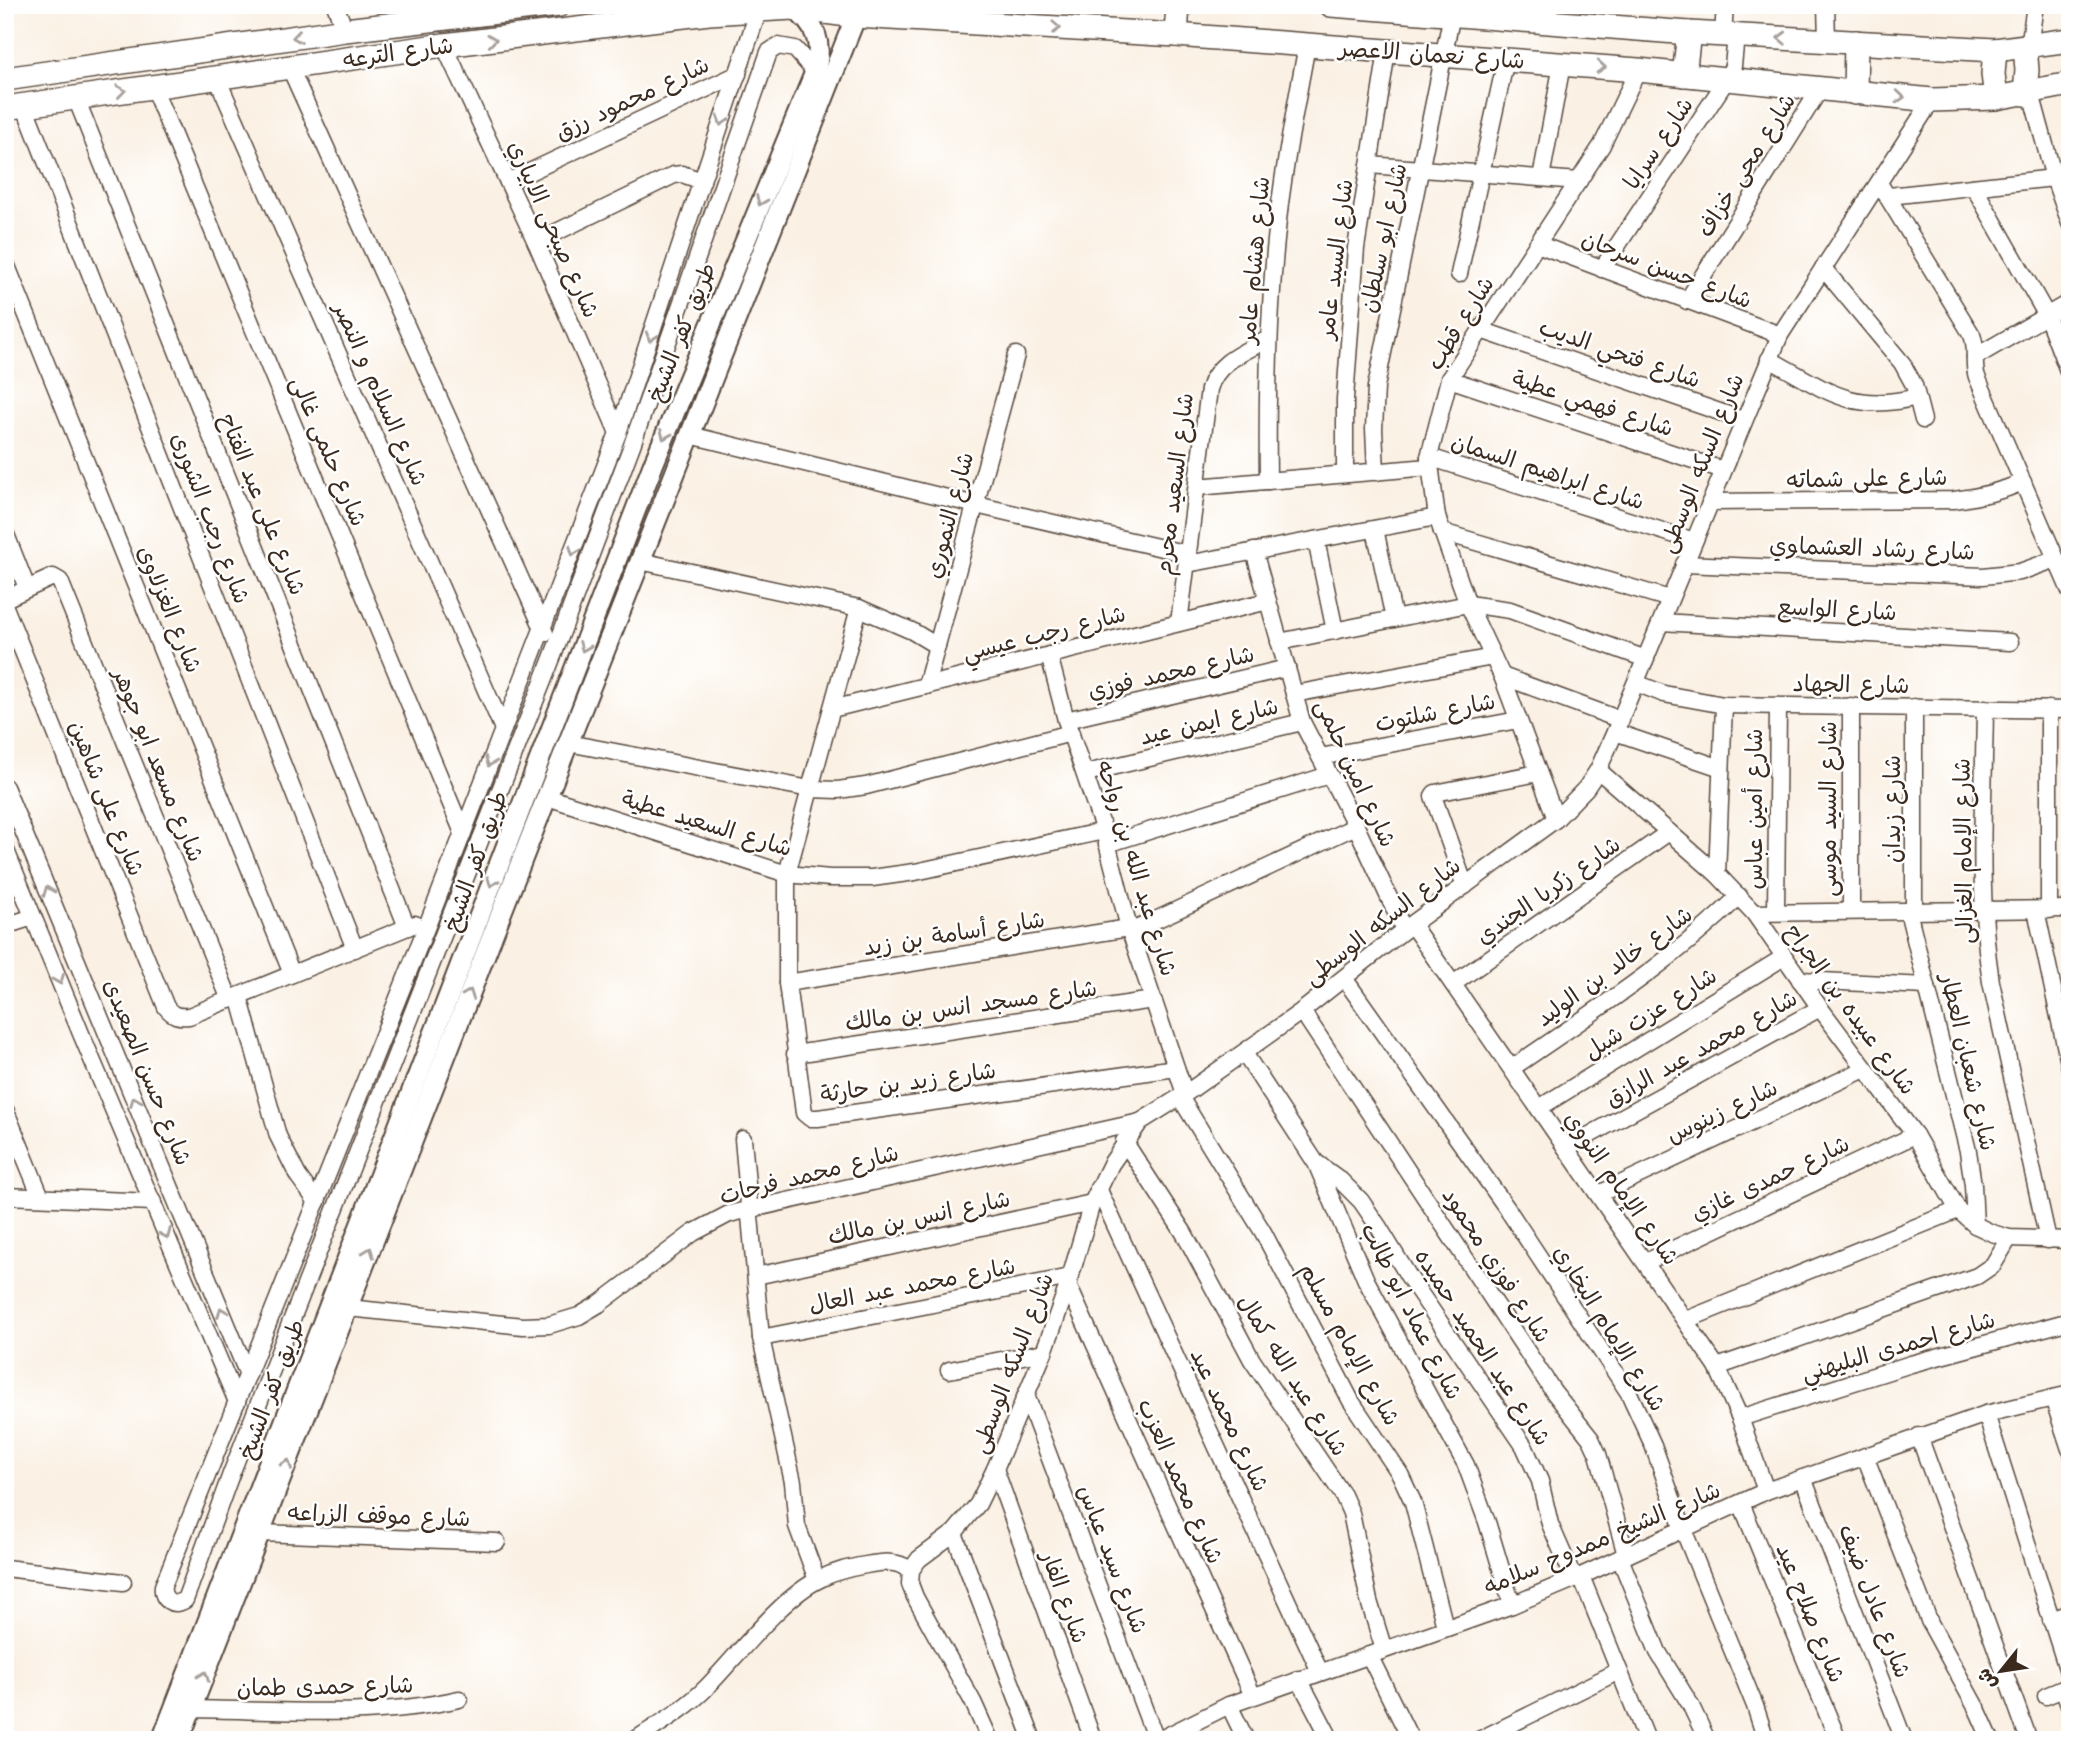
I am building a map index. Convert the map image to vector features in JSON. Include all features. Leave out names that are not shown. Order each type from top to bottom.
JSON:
[{"type":"main road","name":"شارع الترعه","points":[[5,79],[345,30],[558,5]]},
{"type":"main road","points":[[558,5],[562,32]]},
{"type":"main road","points":[[1176,35],[1178,5]]},
{"type":"main road","name":"شارع نعمان الاعصر","points":[[1339,6],[1439,11],[1689,33],[1995,50],[2070,40]]},
{"type":"main road","name":"شارع الترعه","points":[[15,106],[444,45],[709,13],[793,8]]},
{"type":"main road","name":"شارع نعمان الاعصر","points":[[793,8],[856,16],[1176,35],[1506,59],[1933,100],[1996,98],[2070,84]]},
{"type":"main road","points":[[1684,75],[1689,33]]},
{"type":"main road","points":[[1854,93],[1856,41]]},
{"type":"main road","points":[[2027,47],[2028,94]]},
{"type":"main road","points":[[1995,50],[1993,74],[1996,98]]},
{"type":"street","points":[[335,5],[345,30]]},
{"type":"street","name":"شارع سرايا","points":[[1602,269],[1727,79],[1733,65],[1725,5]]},
{"type":"street","points":[[1826,5],[1827,40]]},
{"type":"street","points":[[2027,47],[2035,5]]},
{"type":"street","name":"طريق كفر الشيخ","points":[[481,940],[507,841],[620,556],[653,465],[819,58],[819,43],[814,28],[805,16],[793,8]]},
{"type":"street","points":[[759,9],[618,433],[544,629],[163,1586],[164,1597],[174,1603],[185,1600],[231,1474],[554,653],[632,445],[769,52],[778,46],[795,49],[814,72]]},
{"type":"street","name":"شارع ابو سلطان","points":[[1376,472],[1376,387],[1444,55],[1439,11]]},
{"type":"street","name":"طريق كفر الشيخ","points":[[162,1740],[243,1552],[481,940],[527,847],[856,16]]},
{"type":"street","name":"شارع صبحى الابياري","points":[[444,45],[536,242],[618,433]]},
{"type":"street","name":"شارع هشام عامر","points":[[1268,481],[1268,339],[1277,228],[1307,45]]},
{"type":"street","name":"شارع السيد عامر","points":[[1345,474],[1345,399],[1356,248],[1387,51]]},
{"type":"street","points":[[1459,274],[1506,59]]},
{"type":"street","points":[[1541,178],[1562,64]]},
{"type":"street","points":[[290,68],[554,653]]},
{"type":"street","name":"شارع قطب","points":[[1556,819],[1502,676],[1468,604],[1440,525],[1429,462],[1449,379],[1580,181],[1621,108],[1638,70]]},
{"type":"street","name":"شارع محمود رزق","points":[[508,181],[738,74]]},
{"type":"street","name":"شارع السلام و النصر","points":[[217,78],[503,729]]},
{"type":"street","name":"شارع حلمى غالى","points":[[153,87],[463,833]]},
{"type":"street","name":"شارع محى خزاف","points":[[1688,301],[1820,89]]},
{"type":"street","points":[[2028,94],[2070,223]]},
{"type":"street","name":"شارع على عبد الفتاح","points":[[76,98],[407,927]]},
{"type":"street","name":"شارع السكه الوسطى","points":[[911,1570],[919,1559],[954,1533],[978,1504],[1044,1352],[1095,1196],[1124,1142],[1140,1122],[1303,1011],[1408,927],[1556,819],[1586,788],[1598,770],[1618,726],[1780,335],[1933,100]]},
{"type":"street","name":"شارع رجب الشورى","points":[[15,106],[355,949]]},
{"type":"street","points":[[1369,165],[1580,181]]},
{"type":"street","points":[[536,242],[674,175],[682,174],[702,181]]},
{"type":"street","points":[[1889,196],[2054,178]]},
{"type":"street","points":[[1879,183],[1972,335],[1978,377],[2070,591]]},
{"type":"street","points":[[1974,187],[2047,316],[2070,376]]},
{"type":"street","name":"شارع حسن سرحان","points":[[1537,244],[1780,335]]},
{"type":"street","name":"شارع الغزلاوى","points":[[5,261],[292,974]]},
{"type":"street","points":[[1823,268],[1902,363],[1914,385],[1923,420]]},
{"type":"street","points":[[1975,358],[2070,302]]},
{"type":"street","name":"شارع فتحي الديب","points":[[1481,330],[1743,420]]},
{"type":"street","name":"شارع السعيد محرم","points":[[1180,623],[1212,377],[1220,367],[1268,339]]},
{"type":"street","name":"شارع النموري","points":[[926,686],[1016,355]]},
{"type":"street","points":[[1769,359],[1833,394],[1856,402],[1878,404],[1917,397]]},
{"type":"street","name":"شارع فهمي عطية","points":[[1449,379],[1723,470]]},
{"type":"street","points":[[690,435],[1188,559],[1254,551],[1375,529],[1440,525],[1670,599]]},
{"type":"street","points":[[1197,487],[1376,472],[1429,462]]},
{"type":"street","name":"شارع ابراهيم السمان","points":[[1429,462],[1694,541]]},
{"type":"street","points":[[653,465],[675,472]]},
{"type":"street","name":"شارع على شماته","points":[[1710,502],[1954,500],[2001,491],[2022,482]]},
{"type":"street","points":[[1375,529],[1394,619]]},
{"type":"street","points":[[5,532],[27,588],[5,599]]},
{"type":"street","points":[[1316,540],[1335,631]]},
{"type":"street","name":"شارع امين حلمى","points":[[1254,551],[1302,722],[1408,927]]},
{"type":"street","name":"شارع رشاد العشماوي","points":[[1684,564],[1983,576],[2020,572],[2056,559]]},
{"type":"street","points":[[640,561],[859,608],[912,631],[937,646]]},
{"type":"street","name":"شارع مسعد ابو جوهر","points":[[27,588],[53,577],[60,581],[234,998]]},
{"type":"street","name":"شارع رجب عيسي","points":[[832,709],[1268,601]]},
{"type":"street","points":[[1279,642],[1468,604],[1510,610],[1646,659]]},
{"type":"street","name":"شارع على شاهين","points":[[5,607],[166,1007],[178,1017],[189,1016],[234,998]]},
{"type":"street","name":"شارع زيد بن حارثة","points":[[859,608],[787,874],[787,983],[804,1113],[810,1118],[1176,1068]]},
{"type":"street","name":"شارع الواسع","points":[[1661,622],[2010,642]]},
{"type":"street","name":"شارع عبد الله بن رواحه","points":[[1049,655],[1105,837],[1129,930],[1183,1095]]},
{"type":"street","points":[[1294,694],[1493,657]]},
{"type":"street","name":"شارع محمد فوزي","points":[[568,743],[810,789],[838,790],[866,786],[1069,726],[1287,668]]},
{"type":"street","points":[[1502,676],[1721,768]]},
{"type":"street","name":"شارع الجهاد","points":[[1636,683],[1674,696],[1724,705],[2070,710]]},
{"type":"street","points":[[1717,874],[1724,705]]},
{"type":"street","name":"شارع أمين عباس","points":[[1776,912],[1778,706]]},
{"type":"street","name":"شارع السيد موسى","points":[[1851,706],[1851,911]]},
{"type":"street","name":"شارع زيدان","points":[[1911,911],[1914,707]]},
{"type":"street","name":"شارع الإمام الغزالى","points":[[1984,708],[1982,910],[1991,982],[2048,1240]]},
{"type":"street","points":[[2049,709],[2043,910],[2070,1068]]},
{"type":"street","name":"شارع شلتوت","points":[[1320,757],[1518,720]]},
{"type":"street","name":"شارع ايمن عيد","points":[[1086,773],[1302,722]]},
{"type":"street","name":"شارع عبيده بن الجراح","points":[[1598,770],[1717,874],[1754,913],[1914,1135],[1958,1210],[1975,1225],[2009,1238],[2070,1240]]},
{"type":"street","points":[[1465,886],[1433,796],[1439,792],[1538,773]]},
{"type":"street","name":"شارع السعيد عطية","points":[[547,797],[787,874],[872,878],[1105,837],[1329,775]]},
{"type":"street","name":"شارع حسن الصعيدى","points":[[5,787],[248,1375]]},
{"type":"street","name":"شارع أسامة بن زيد","points":[[787,983],[1129,930],[1356,825]]},
{"type":"street","name":"شارع زكريا الجندي","points":[[1453,984],[1669,832]]},
{"type":"street","points":[[507,841],[527,847]]},
{"type":"street","name":"شارع حسن الصعيدى","points":[[5,848],[237,1402]]},
{"type":"street","name":"شارع خالد بن الوليد","points":[[1512,1068],[1668,958],[1706,928],[1738,895]]},
{"type":"street","points":[[1754,913],[2070,909]]},
{"type":"street","name":"شارع شعبان العطار","points":[[1911,911],[1968,1151],[1975,1225]]},
{"type":"street","points":[[5,926],[33,917]]},
{"type":"street","points":[[317,1202],[298,1176],[278,1136],[234,998],[430,918]]},
{"type":"street","name":"شارع الإمام النووي","points":[[1408,927],[1453,984],[1512,1068],[1717,1367],[1740,1418],[1766,1492]]},
{"type":"street","points":[[423,935],[439,942]]},
{"type":"street","name":"شارع عزت شبل","points":[[1539,1108],[1784,957]]},
{"type":"street","name":"شارع الإمام البخاري","points":[[1344,978],[1506,1207],[1619,1377],[1653,1445],[1766,1740]]},
{"type":"street","points":[[1801,980],[1927,986]]},
{"type":"street","name":"شارع مسجد انس بن مالك","points":[[795,1054],[1153,1000]]},
{"type":"street","name":"شارع محمد عبد الرازق","points":[[1566,1148],[1820,1008]]},
{"type":"street","name":"شارع فوزي محمود","points":[[1303,1011],[1553,1391],[1591,1439],[1598,1454],[1623,1557],[1658,1653],[1690,1704],[1707,1740]]},
{"type":"street","points":[[82,1036],[105,1028]]},
{"type":"street","name":"شارع عماد ابو طالب","points":[[1244,1052],[1316,1163],[1366,1280],[1465,1465],[1487,1522],[1512,1605]]},
{"type":"street","name":"شارع زينوس","points":[[1598,1194],[1865,1069]]},
{"type":"street","name":"شارع الإمام مسلم","points":[[1183,1095],[1263,1231],[1351,1401],[1401,1474],[1413,1502],[1445,1627]]},
{"type":"street","points":[[5,1109],[41,1197]]},
{"type":"street","name":"شارع محمد فرحات","points":[[348,1308],[523,1326],[549,1325],[579,1316],[599,1304],[692,1233],[712,1222],[749,1209],[1140,1122]]},
{"type":"street","name":"شارع حمدى غازي","points":[[1646,1262],[1914,1135]]},
{"type":"street","points":[[743,1139],[761,1338],[793,1482],[797,1526],[817,1580]]},
{"type":"street","name":"شارع عبد الله كمال","points":[[1124,1142],[1184,1233],[1252,1360],[1343,1495],[1351,1513],[1369,1601],[1376,1653],[1411,1740]]},
{"type":"street","name":"طريق كفر الشيخ","points":[[179,1740],[243,1552],[260,1533],[348,1308],[398,1154]]},
{"type":"street","name":"شارع عبد الحميد حميده","points":[[1316,1163],[1340,1180],[1361,1201],[1409,1277],[1524,1446],[1540,1481],[1550,1524],[1578,1577],[1647,1740]]},
{"type":"street","points":[[5,1196],[153,1202]]},
{"type":"street","name":"شارع انس بن مالك","points":[[755,1276],[1095,1196]]},
{"type":"street","name":"شارع محمد عيد","points":[[1095,1196],[1320,1672]]},
{"type":"street","points":[[1686,1320],[1958,1210]]},
{"type":"street","points":[[1717,1367],[1977,1276],[1993,1265],[2009,1238]]},
{"type":"street","name":"شارع محمد عبد العال","points":[[761,1338],[1069,1281]]},
{"type":"street","name":"شارع محمد العزب","points":[[1069,1281],[1253,1696]]},
{"type":"street","name":"شارع احمدى البليهني","points":[[1740,1418],[1911,1364],[2070,1321]]},
{"type":"street","points":[[949,1370],[1044,1352]]},
{"type":"street","name":"شارع الشيخ ممدوح سلامه","points":[[1157,1740],[1253,1696],[1512,1605],[1802,1478],[1986,1414],[2070,1394]]},
{"type":"street","name":"شارع سيد عباس","points":[[1026,1395],[1157,1740]]},
{"type":"street","points":[[2053,1398],[2070,1449]]},
{"type":"street","points":[[1986,1414],[2051,1621],[2068,1685],[2070,1708]]},
{"type":"street","points":[[1919,1436],[2029,1740]]},
{"type":"street","points":[[1865,1455],[1930,1623],[1991,1740]]},
{"type":"street","name":"شارع الفار","points":[[995,1469],[1093,1740]]},
{"type":"street","name":"شارع عادل ضيف","points":[[1802,1478],[1904,1740]]},
{"type":"street","name":"شارع صلاح عيد","points":[[1741,1503],[1838,1740]]},
{"type":"street","name":"شارع موقف الزراعه","points":[[260,1533],[497,1542]]},
{"type":"street","points":[[954,1533],[1033,1740]]},
{"type":"street","points":[[635,1740],[704,1690],[798,1592],[838,1571],[883,1562],[894,1562],[911,1570],[910,1584],[915,1597],[973,1702],[990,1740]]},
{"type":"street","points":[[5,1568],[122,1582]]},
{"type":"street","points":[[2051,1621],[2070,1612]]},
{"type":"street","points":[[1479,1740],[1619,1671]]},
{"type":"street","points":[[1299,1679],[1331,1740]]},
{"type":"street","points":[[2046,1696],[2068,1685]]},
{"type":"street","name":"شارع حمدى طمان","points":[[191,1709],[388,1711],[424,1707],[458,1699]]},
{"type":"street","points":[[1229,1706],[1246,1740]]}]
